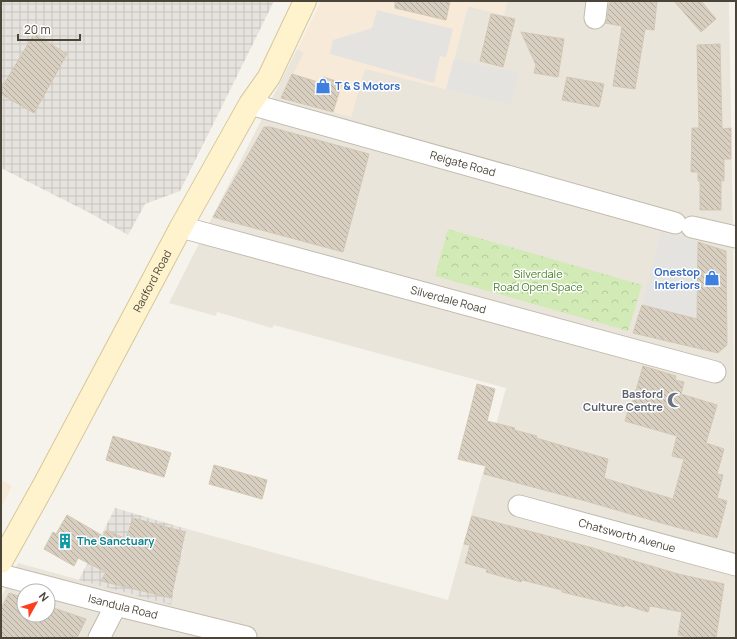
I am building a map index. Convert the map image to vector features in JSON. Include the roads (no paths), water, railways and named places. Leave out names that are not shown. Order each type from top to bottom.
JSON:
[{"type":"street","name":"Radford Road","points":[[1,562],[45,483],[181,227],[250,104],[269,77],[305,1]]},
{"type":"street","name":"Reigate Road","points":[[250,104],[684,225],[736,237]]},
{"type":"street","name":"Silverdale Road","points":[[181,227],[715,372]]},
{"type":"street","name":"Chatsworth Avenue","points":[[519,506],[736,565]]},
{"type":"street","name":"Isandula Road","points":[[1,575],[116,605],[246,636]]},
{"type":"street","points":[[99,638],[116,605]]},
{"type":"place","name":"T & S Motors","points":[[323,86]]},
{"type":"place","name":"Onestop Interiors","points":[[712,278]]},
{"type":"place","name":"Basford Culture Centre","points":[[675,400]]},
{"type":"place","name":"The Sanctuary","points":[[65,541]]},
{"type":"park label","name":"Silverdale Road Open Space","points":[[538,280]]}]
